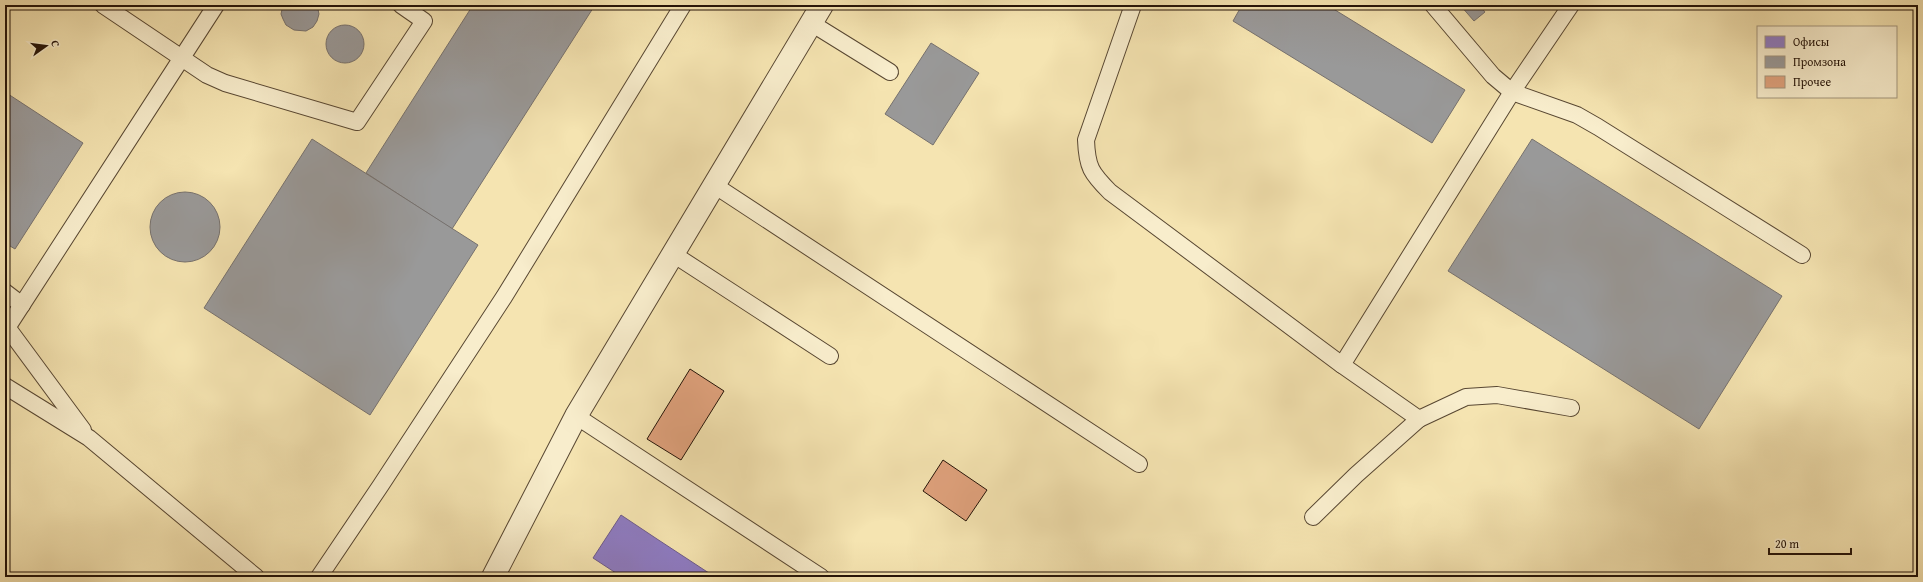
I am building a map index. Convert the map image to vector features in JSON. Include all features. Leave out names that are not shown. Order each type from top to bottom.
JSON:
[{"type":"street","points":[[492,577],[576,416],[816,14]]},
{"type":"lane","points":[[103,5],[207,75],[225,83],[357,122],[424,21],[401,5]]},
{"type":"lane","points":[[89,438],[6,329],[216,5]]},
{"type":"lane","points":[[319,577],[504,297],[683,5]]},
{"type":"lane","points":[[1133,5],[1086,140],[1087,159],[1095,177],[1110,192],[1342,365],[1419,419]]},
{"type":"lane","points":[[1433,5],[1493,76],[1512,92],[1577,115],[1802,255]]},
{"type":"lane","points":[[1342,365],[1512,92],[1571,5]]},
{"type":"lane","points":[[816,14],[890,72]]},
{"type":"lane","points":[[714,185],[1139,464]]},
{"type":"lane","points":[[673,254],[830,356]]},
{"type":"lane","points":[[5,292],[22,305]]},
{"type":"lane","points":[[5,386],[89,438],[256,577]]},
{"type":"lane","points":[[1313,517],[1356,475],[1419,419],[1466,397],[1497,395],[1571,408]]},
{"type":"lane","points":[[576,416],[821,577]]},
{"type":"building: Офисы","points":[[621,515],[715,577],[622,577],[593,558]]},
{"type":"building: Промзона","points":[[283,5],[317,5],[319,14],[317,21],[313,27],[306,31],[294,30],[286,25],[283,19],[281,14]]},
{"type":"building: Промзона","points":[[473,5],[595,5],[452,229],[366,173]]},
{"type":"building: Промзона","points":[[1242,5],[1327,5],[1465,90],[1432,143],[1233,21]]},
{"type":"building: Промзона","points":[[1460,5],[1479,5],[1485,12],[1474,21]]},
{"type":"building: Промзона","points":[[345,25],[355,28],[361,34],[364,44],[361,54],[355,60],[345,63],[335,60],[329,54],[326,44],[329,34],[335,28]]},
{"type":"building: Промзона","points":[[931,43],[979,73],[933,145],[885,114]]},
{"type":"building: Промзона","points":[[5,92],[83,143],[15,249],[5,243]]},
{"type":"building: Промзона","points":[[312,139],[478,245],[370,415],[204,308]]},
{"type":"building: Промзона","points":[[1532,139],[1782,296],[1699,429],[1448,271]]},
{"type":"building: Промзона","points":[[185,192],[198,195],[210,202],[217,214],[220,227],[217,240],[210,252],[198,259],[185,262],[172,259],[160,252],[153,240],[150,227],[153,214],[160,202],[172,195]]},
{"type":"building: Прочее","points":[[690,369],[724,391],[681,460],[647,439]]},
{"type":"building: Прочее","points":[[943,460],[987,490],[966,521],[923,491]]}]
